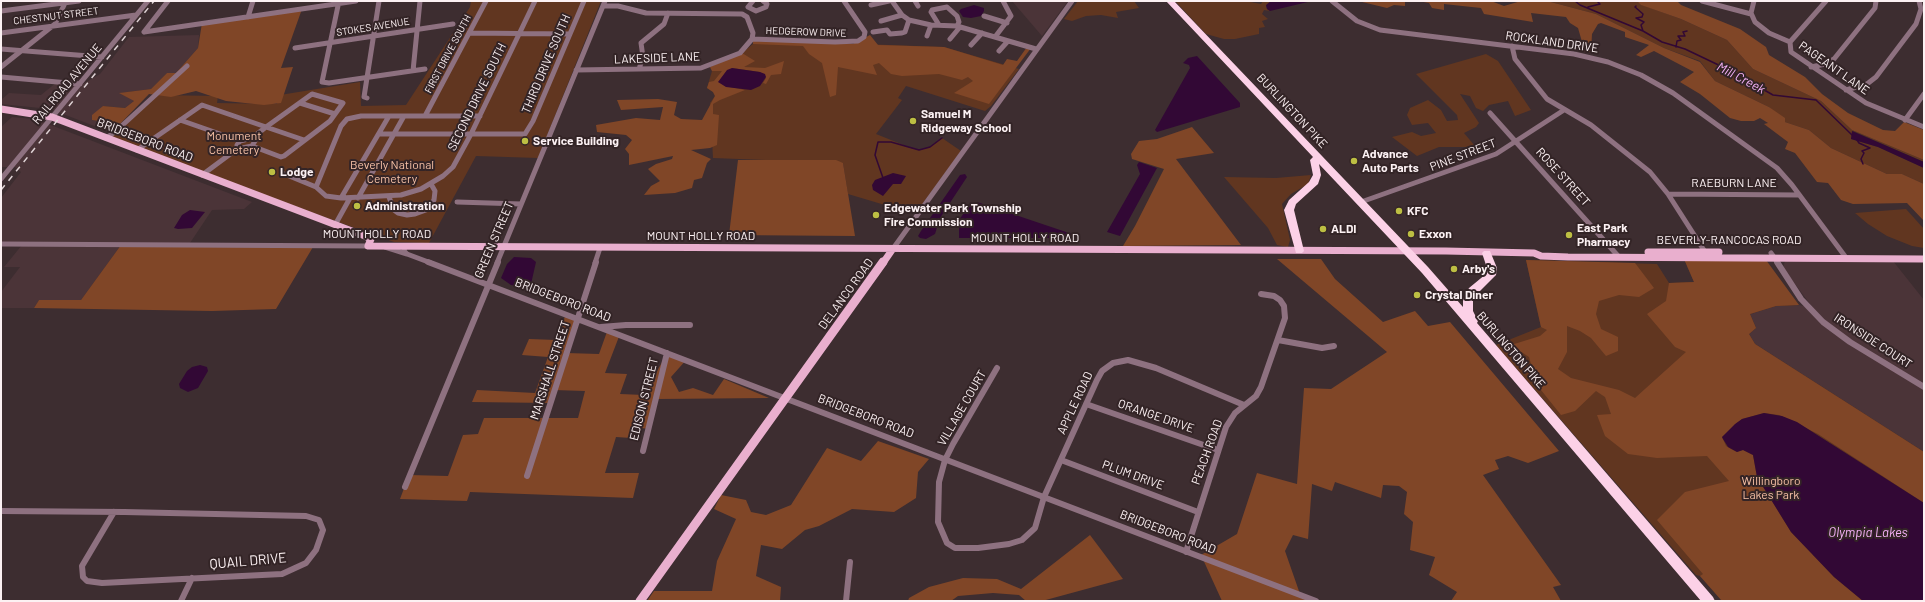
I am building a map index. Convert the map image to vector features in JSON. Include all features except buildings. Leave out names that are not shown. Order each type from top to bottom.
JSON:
[{"type":"highway","name":"BURLINGTON PIKE","points":[[1163,1],[1314,160],[1405,252],[1700,601]]},
{"type":"highway","name":"BURLINGTON PIKE","points":[[1170,1],[1361,202],[1478,332],[1709,601]]},
{"type":"highway","points":[[1299,251],[1290,215],[1290,206],[1315,180],[1316,175],[1314,160]]},
{"type":"highway","points":[[1478,332],[1468,310],[1468,299],[1473,291],[1491,275],[1492,268],[1487,253]]},
{"type":"main road","name":"BRIDGEBORO ROAD","points":[[1,109],[52,118],[395,247]]},
{"type":"main road","points":[[365,236],[371,239],[368,246]]},
{"type":"main road","name":"MOUNT HOLLY ROAD","points":[[368,246],[395,247],[406,250],[503,247],[1405,252]]},
{"type":"main road","name":"DELANCO ROAD","points":[[640,601],[892,250]]},
{"type":"main road","name":"BEVERLY-RANCOCAS ROAD","points":[[1405,252],[1534,253],[1541,256],[1617,254],[1772,255],[1924,259]]},
{"type":"main road","name":"BEVERLY-RANCOCAS ROAD","points":[[1845,256],[1924,254]]},
{"type":"street","points":[[1,16],[3,11],[79,1]]},
{"type":"street","name":"RAILROAD AVENUE","points":[[1,179],[148,1]]},
{"type":"street","points":[[168,1],[144,32],[338,2],[356,1]]},
{"type":"street","points":[[248,17],[253,1]]},
{"type":"street","points":[[375,36],[378,1]]},
{"type":"street","points":[[368,77],[382,1]]},
{"type":"street","points":[[413,71],[420,1]]},
{"type":"street","name":"FIRST DRIVE SOUTH","points":[[425,116],[486,1]]},
{"type":"street","name":"SECOND DRIVE SOUTH","points":[[282,173],[316,187],[326,196],[341,198],[389,197],[401,195],[431,184],[453,167],[480,116],[535,1]]},
{"type":"street","name":"THIRD DRIVE SOUTH","points":[[471,134],[525,134],[533,121],[584,1]]},
{"type":"street","points":[[751,10],[748,6],[753,1]]},
{"type":"street","points":[[604,4],[618,6],[646,14],[668,13],[744,15],[751,10],[759,11],[764,9],[767,6],[764,1]]},
{"type":"street","name":"HEDGEROW DRIVE","points":[[744,15],[753,33],[752,39],[835,42],[858,41],[866,34],[844,1]]},
{"type":"street","points":[[871,5],[890,1],[902,15],[909,20],[931,25],[958,27],[982,33],[997,35],[1003,34],[1007,38],[1007,41]]},
{"type":"street","points":[[997,35],[1011,16],[1003,1]]},
{"type":"street","name":"DELANCO ROAD","points":[[892,250],[1072,1]]},
{"type":"street","name":"ROCKLAND DRIVE","points":[[1332,1],[1357,21],[1380,30],[1512,46],[1594,58],[1621,66],[1648,78],[1673,93],[1764,158],[1782,173],[1845,256]]},
{"type":"street","points":[[1702,1],[1751,14]]},
{"type":"street","points":[[1754,1],[1751,14],[1755,22],[1769,33],[1790,42]]},
{"type":"street","name":"PAGEANT LANE","points":[[1826,1],[1790,42],[1791,52],[1872,106],[1924,127]]},
{"type":"street","points":[[1812,67],[1834,59],[1875,8],[1876,1]]},
{"type":"street","points":[[1846,90],[1867,84],[1876,77],[1916,24],[1920,9],[1919,1]]},
{"type":"street","points":[[1,67],[55,24],[66,2]]},
{"type":"street","points":[[338,2],[321,81],[324,83],[425,69]]},
{"type":"street","name":"GREEN STREET","points":[[405,487],[487,284],[604,4]]},
{"type":"street","points":[[939,25],[930,12],[932,10],[947,7],[957,16],[959,22],[958,27],[950,39]]},
{"type":"street","points":[[639,69],[643,56],[641,48],[642,43],[664,24],[668,13]]},
{"type":"street","name":"CHESTNUT STREET","points":[[1,33],[136,15]]},
{"type":"street","points":[[881,21],[902,15]]},
{"type":"street","points":[[984,16],[1007,23]]},
{"type":"street","points":[[873,32],[887,30],[890,34],[902,34],[905,32],[909,20]]},
{"type":"street","name":"STOKES AVENUE","points":[[295,48],[453,24]]},
{"type":"street","points":[[928,36],[931,25]]},
{"type":"street","points":[[469,33],[570,34]]},
{"type":"street","points":[[971,45],[982,33]]},
{"type":"street","name":"LAKESIDE LANE","points":[[576,70],[701,68],[740,53],[752,39]]},
{"type":"street","points":[[1007,41],[1036,49]]},
{"type":"street","points":[[999,51],[1007,41]]},
{"type":"street","points":[[1512,46],[1515,59],[1547,99],[1591,125],[1645,167],[1668,194],[1707,255]]},
{"type":"street","points":[[1,49],[102,57]]},
{"type":"street","points":[[106,138],[115,132],[187,66]]},
{"type":"street","points":[[1,77],[80,84]]},
{"type":"street","points":[[180,120],[240,141],[252,138],[312,94],[317,94],[343,103],[335,114],[283,156],[252,146],[237,149],[202,175]]},
{"type":"street","points":[[1905,120],[1924,94]]},
{"type":"street","points":[[300,102],[335,114]]},
{"type":"street","points":[[138,150],[202,105],[304,140]]},
{"type":"street","name":"PINE STREET","points":[[1361,202],[1491,156],[1516,142],[1564,110]]},
{"type":"street","name":"ROSE STREET","points":[[1490,113],[1617,254]]},
{"type":"street","points":[[316,187],[341,126],[347,119],[361,116],[480,116]]},
{"type":"street","points":[[341,198],[389,116]]},
{"type":"street","points":[[358,198],[404,116]]},
{"type":"street","points":[[378,134],[471,134]]},
{"type":"street","points":[[252,138],[254,141],[252,146]]},
{"type":"street","points":[[237,149],[237,145],[240,141]]},
{"type":"street","points":[[1,169],[9,169]]},
{"type":"street","points":[[307,183],[319,178]]},
{"type":"street","points":[[389,197],[394,210],[398,213],[407,215],[415,214],[426,210],[434,200],[435,191],[431,184]]},
{"type":"street","name":"RAEBURN LANE","points":[[1668,194],[1799,195]]},
{"type":"street","points":[[335,225],[350,198]]},
{"type":"street","points":[[457,202],[521,204]]},
{"type":"street","name":"MOUNT HOLLY ROAD","points":[[1,244],[368,246]]},
{"type":"street","name":"BRIDGEBORO ROAD","points":[[383,246],[406,250],[487,284],[600,328],[1316,601]]},
{"type":"street","name":"MARSHALL STREET","points":[[527,476],[600,248]]},
{"type":"street","name":"IRONSIDE COURT","points":[[1772,255],[1801,299],[1823,322],[1850,342],[1924,387]]},
{"type":"street","name":"PEACH ROAD","points":[[1186,552],[1226,427],[1235,413],[1256,396],[1261,387],[1285,318],[1284,306],[1278,297],[1261,294]]},
{"type":"street","points":[[600,328],[626,324],[690,325]]},
{"type":"street","points":[[1278,340],[1322,348],[1334,346]]},
{"type":"street","name":"EDISON STREET","points":[[643,451],[667,353]]},
{"type":"street","name":"APPLE ROAD","points":[[1044,497],[1097,380],[1105,368],[1113,363],[1128,360],[1174,374],[1244,405]]},
{"type":"street","name":"VILLAGE COURT","points":[[997,368],[946,460],[939,487],[937,510],[938,522],[946,543],[955,548],[984,548],[1022,540],[1034,528],[1044,497]]},
{"type":"street","name":"ORANGE DRIVE","points":[[1086,404],[1218,450]]},
{"type":"street","name":"PLUM DRIVE","points":[[1061,460],[1198,512]]},
{"type":"street","name":"QUAIL DRIVE","points":[[1,511],[114,512],[306,516],[319,520],[322,524],[322,536],[312,557],[306,563],[290,572],[102,583],[87,580],[83,577],[82,566],[114,512]]},
{"type":"street","points":[[846,601],[850,562]]},
{"type":"street","points":[[181,601],[192,578]]},
{"type":"shaded area","points":[[1012,1],[1068,1],[1042,36]]},
{"type":"shaded area","points":[[1358,1],[1405,1],[1405,6],[1394,5],[1387,8]]},
{"type":"shaded area","points":[[1418,1],[1491,1],[1504,6],[1521,1],[1547,1],[1596,14],[1664,48],[1700,62],[1715,81],[1769,107],[1785,118],[1785,122],[1809,130],[1831,148],[1887,174],[1902,174],[1924,184],[1924,221],[1907,203],[1853,204],[1841,200],[1828,183],[1817,182],[1795,153],[1785,149],[1788,142],[1764,124],[1768,123],[1760,118],[1754,121],[1741,121],[1730,118],[1700,94],[1680,82],[1694,72],[1654,51],[1641,57],[1636,55],[1649,45],[1625,37],[1625,32],[1601,23],[1598,24],[1592,34],[1591,52],[1585,52],[1578,28],[1570,23],[1566,17],[1531,13],[1533,22],[1484,14],[1481,8],[1444,4],[1444,10],[1432,8],[1429,3]]},
{"type":"shaded area","points":[[1637,1],[1677,1],[1681,5],[1740,29],[1766,47],[1769,55],[1805,77],[1822,94],[1848,113],[1883,130],[1895,131],[1904,122],[1924,130],[1924,160],[1852,130],[1821,101],[1753,69],[1727,40],[1681,19],[1641,5]]},
{"type":"shaded area","points":[[302,9],[281,68],[293,67],[281,103],[264,105],[226,101],[196,91],[171,97],[149,94],[120,124],[92,120],[92,115],[103,106],[125,108],[134,101],[119,93],[151,89],[167,73],[176,73],[198,48],[202,23]]},
{"type":"shaded area","points":[[199,35],[198,48],[176,73],[167,73],[151,89],[120,93],[134,101],[125,108],[103,106],[92,120],[120,124],[110,132],[50,109],[1,104],[1,100],[9,93],[41,95],[57,82],[83,84],[100,74],[129,37]]},
{"type":"shaded area","points":[[870,35],[878,45],[944,47],[1003,65],[1007,59],[1017,61],[1027,47],[1031,48],[989,104],[954,93],[973,81],[968,77],[962,80],[939,74],[902,76],[891,74],[879,63],[873,65],[877,75],[838,67],[836,95],[830,97],[822,63],[809,54],[803,46],[753,44],[753,40],[853,44]]},
{"type":"shaded area","points":[[742,53],[755,61],[744,67],[765,68],[784,61],[781,74],[771,75],[766,84],[763,83],[766,78],[760,72],[732,68],[722,83],[725,86],[745,90],[713,104],[713,114],[719,115],[717,145],[710,148],[691,150],[711,159],[707,163],[702,178],[694,180],[692,188],[675,193],[644,195],[651,186],[660,181],[648,169],[656,164],[672,159],[673,156],[629,165],[629,154],[625,149],[632,140],[626,135],[597,132],[596,125],[636,118],[660,120],[663,107],[621,110],[617,100],[658,99],[677,102],[674,115],[681,119],[702,120],[715,96],[713,92],[707,88],[709,82],[714,81],[722,71],[712,71],[710,67]]},
{"type":"shaded area","points":[[12,117],[35,119],[252,202],[244,209],[212,210],[188,246],[121,245],[81,300],[39,300],[34,308],[1,308],[1,292],[20,267],[4,267],[22,245],[1,245],[1,198],[21,172],[15,167],[1,167],[1,127]]},
{"type":"shaded area","points":[[1192,127],[1214,153],[1176,159],[1241,245],[1123,246],[1164,169],[1132,159],[1131,154],[1139,141],[1157,139]]},
{"type":"shaded area","points":[[738,160],[836,160],[843,163],[855,236],[729,235]]},
{"type":"shaded area","points":[[121,245],[313,247],[276,309],[212,311],[34,308],[39,300],[81,300]]},
{"type":"shaded area","points":[[1277,259],[1321,259],[1335,279],[1383,322],[1415,311],[1428,326],[1450,322],[1559,451],[1528,463],[1508,456],[1495,460],[1499,469],[1483,475],[1561,585],[1553,587],[1561,601],[1451,601],[1457,592],[1429,575],[1435,557],[1410,550],[1413,522],[1404,514],[1407,492],[1399,486],[1383,485],[1381,498],[1335,482],[1332,491],[1312,484],[1308,539],[1293,535],[1285,551],[1300,594],[1318,601],[1222,601],[1201,555],[1237,534],[1257,473],[1297,484],[1304,388],[1331,389],[1387,352]]},
{"type":"shaded area","name":"Willingboro Lakes Park","points":[[1684,259],[1766,260],[1799,305],[1776,306],[1750,314],[1756,328],[1749,334],[1755,344],[1924,452],[1924,503],[1818,434],[1779,415],[1764,413],[1742,419],[1722,437],[1726,446],[1731,449],[1737,452],[1743,450],[1753,455],[1757,477],[1791,532],[1834,577],[1863,601],[1722,601],[1700,576],[1703,574],[1657,520],[1685,492],[1729,481],[1707,456],[1657,458],[1628,454],[1605,436],[1597,415],[1611,414],[1605,397],[1596,391],[1575,411],[1561,415],[1537,385],[1529,357],[1511,345],[1540,336],[1547,330],[1541,327],[1526,260],[1635,263],[1654,288],[1639,297],[1619,295],[1599,301],[1596,314],[1601,329],[1618,337],[1618,351],[1606,356],[1591,338],[1580,331],[1567,326],[1567,352],[1558,369],[1571,378],[1619,390],[1635,398],[1686,352],[1675,347],[1647,314],[1666,301],[1669,283],[1694,282]]},
{"type":"shaded area","points":[[1785,261],[1893,261],[1924,300],[1924,452],[1755,344],[1749,334],[1756,328],[1750,314],[1776,306],[1799,305],[1813,308],[1783,268]]},
{"type":"shaded area","points":[[566,314],[577,317],[566,353],[599,354],[608,329],[620,334],[605,373],[627,374],[620,394],[644,395],[667,353],[687,359],[671,377],[679,392],[693,388],[713,395],[724,379],[769,398],[657,399],[649,429],[634,427],[631,438],[616,437],[605,473],[639,473],[633,498],[470,492],[467,501],[400,499],[409,475],[448,476],[463,435],[478,434],[484,418],[578,418],[585,391],[554,390],[550,403],[472,402],[477,390],[535,393],[548,357],[522,355],[529,339],[556,340]]},
{"type":"shaded area","points":[[878,441],[929,459],[918,472],[916,498],[894,512],[852,509],[819,526],[805,530],[782,549],[761,545],[756,576],[781,587],[780,601],[647,601],[654,591],[712,591],[717,561],[736,519],[714,509],[721,495],[746,500],[751,512],[766,515],[791,505],[827,448],[861,461]]},
{"type":"shaded area","points":[[1090,535],[1123,579],[1042,601],[1026,601],[1019,595],[993,593],[958,596],[951,601],[908,601],[909,598],[929,587],[963,578],[997,579],[1021,589]]},
{"type":"green space","name":"Beverly National Cemetery","points":[[471,1],[601,1],[538,158],[476,156],[429,243],[394,242],[108,139],[155,95],[218,96],[217,103],[277,104],[280,95],[360,82],[361,106],[406,105],[470,7]]},
{"type":"green space","points":[[1078,1],[1134,1],[1139,8],[1116,12],[1118,18],[1101,15],[1086,16],[1072,21],[1064,19]]},
{"type":"green space","points":[[1175,1],[1245,1],[1261,4],[1263,1],[1271,1],[1266,6],[1270,11],[1264,10],[1262,14],[1268,19],[1262,21],[1265,27],[1259,28],[1259,34],[1235,39],[1224,39],[1206,34]]},
{"type":"green space","points":[[1547,1],[1637,1],[1642,5],[1681,19],[1727,40],[1753,69],[1821,101],[1852,130],[1924,160],[1924,162],[1853,131],[1851,139],[1878,147],[1924,168],[1924,184],[1902,174],[1887,174],[1831,148],[1809,130],[1785,122],[1769,107],[1715,81],[1700,61],[1664,48],[1596,14]]},
{"type":"green space","points":[[753,40],[944,47],[1019,69],[991,106],[985,111],[906,86],[898,98],[902,100],[876,134],[919,150],[930,147],[942,138],[961,151],[915,214],[848,194],[843,163],[713,158],[710,103],[715,96],[713,92],[707,88],[712,71],[710,67],[742,53],[753,44]]},
{"type":"green space","points":[[1486,54],[1498,61],[1531,110],[1515,116],[1508,101],[1489,105],[1483,111],[1476,108],[1470,96],[1460,94],[1479,123],[1476,127],[1464,133],[1480,152],[1467,147],[1439,147],[1417,156],[1392,137],[1412,132],[1421,136],[1436,133],[1428,123],[1412,125],[1407,115],[1410,108],[1428,100],[1441,110],[1447,121],[1458,120],[1457,115],[1416,74]]},
{"type":"green space","points":[[1311,175],[1308,184],[1291,194],[1282,204],[1290,240],[1288,247],[1277,245],[1268,228],[1224,177],[1276,178]]},
{"type":"green space","points":[[1906,209],[1924,229],[1924,248],[1912,246],[1887,236],[1868,224],[1855,213]]},
{"type":"green space","name":"Willingboro Lakes Park","points":[[1684,259],[1799,305],[1776,306],[1750,314],[1756,328],[1749,334],[1755,344],[1924,452],[1924,601],[1722,601],[1700,576],[1696,575],[1496,345],[1541,327],[1526,260],[1657,264],[1669,283],[1694,282]]},
{"type":"water","points":[[1271,1],[1312,1],[1270,11],[1267,9],[1266,5]]},
{"type":"water","points":[[974,5],[984,8],[981,16],[971,18],[963,17],[959,11]]},
{"type":"water","points":[[1197,56],[1240,103],[1240,107],[1157,132],[1155,130],[1190,68],[1189,65],[1183,63],[1188,58]]},
{"type":"water","points":[[732,68],[760,72],[765,74],[766,77],[760,86],[751,90],[726,87],[718,82],[727,70]]},
{"type":"water","points":[[1852,131],[1924,162],[1924,168],[1878,147],[1851,139]]},
{"type":"water","points":[[1139,162],[1157,168],[1120,236],[1107,232],[1140,174],[1137,165]]},
{"type":"water","points":[[893,173],[906,176],[901,184],[893,184],[883,196],[873,190],[872,185],[875,180]]},
{"type":"water","points":[[965,174],[967,177],[940,218],[935,234],[926,239],[920,238],[918,236],[921,231],[960,175]]},
{"type":"water","points":[[977,202],[1072,234],[1073,238],[959,238],[959,220],[971,203]]},
{"type":"water","points":[[190,210],[205,212],[192,228],[174,228],[182,215]]},
{"type":"water","points":[[514,257],[531,258],[536,262],[531,284],[526,288],[511,285],[501,278],[507,264]]},
{"type":"water","points":[[200,365],[207,367],[208,371],[198,388],[188,392],[180,388],[179,384],[187,371],[192,367]]},
{"type":"water","name":"Olympia Lakes","points":[[1764,413],[1782,416],[1797,422],[1924,503],[1924,601],[1863,601],[1834,577],[1791,532],[1757,477],[1753,455],[1743,450],[1737,452],[1728,447],[1722,437],[1742,419]]},
{"type":"waterway","name":"Mill Creek","points":[[1575,1],[1580,5],[1643,31]]},
{"type":"waterway","points":[[1588,7],[1600,4],[1597,1]]},
{"type":"waterway","points":[[1636,6],[1635,7],[1643,14],[1642,17],[1636,18],[1644,22],[1641,25],[1643,31]]},
{"type":"waterway","name":"Mill Creek","points":[[1643,31],[1662,42],[1676,46]]},
{"type":"waterway","points":[[1676,46],[1677,41],[1681,40],[1678,36],[1685,36],[1683,32],[1687,31]]},
{"type":"waterway","name":"Mill Creek","points":[[1676,46],[1729,70],[1773,95],[1816,100],[1852,135]]},
{"type":"waterway","points":[[883,178],[875,155],[878,142],[891,142],[919,150],[930,147],[942,138]]},
{"type":"waterway","points":[[1857,140],[1859,143],[1870,148],[1862,151],[1864,153],[1861,159],[1863,164]]},
{"type":"railway","points":[[1,190],[154,1]]},
{"type":"place","name":"Samuel M Ridgeway School","points":[[913,121]]},
{"type":"place","name":"Service Building","points":[[525,141]]},
{"type":"place","name":"Advance Auto Parts","points":[[1354,161]]},
{"type":"place","name":"Lodge","points":[[272,172]]},
{"type":"place","name":"Administration","points":[[357,206]]},
{"type":"place","name":"KFC","points":[[1399,211]]},
{"type":"place","name":"Edgewater Park Township Fire Commission","points":[[876,215]]},
{"type":"place","name":"ALDI","points":[[1323,229]]},
{"type":"place","name":"Exxon","points":[[1411,234]]},
{"type":"place","name":"East Park Pharmacy","points":[[1569,235]]},
{"type":"place","name":"Arby's","points":[[1454,269]]},
{"type":"place","name":"Crystal Diner","points":[[1417,295]]},
{"type":"park label","name":"Monument Cemetery","points":[[234,143]]}]
